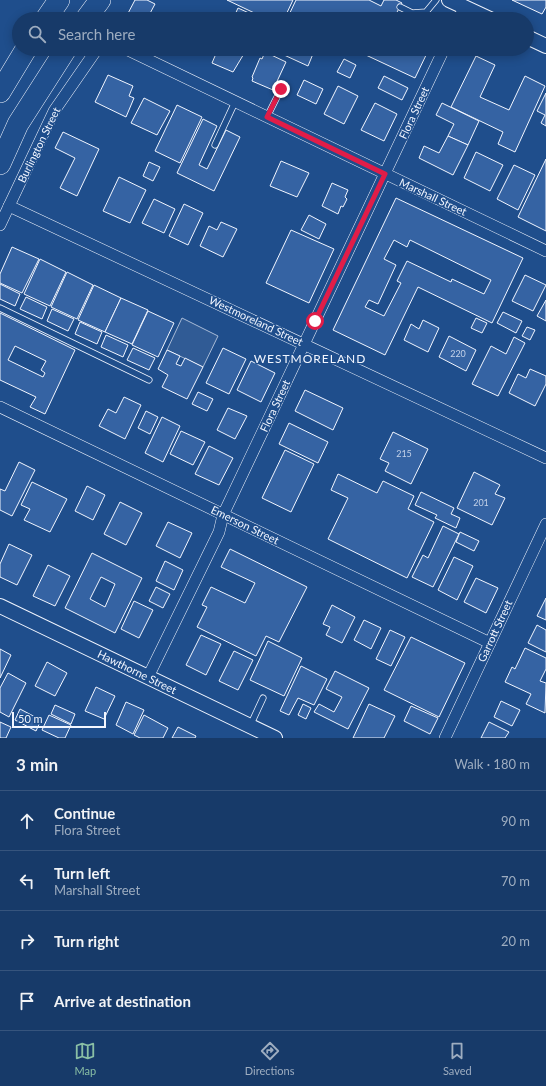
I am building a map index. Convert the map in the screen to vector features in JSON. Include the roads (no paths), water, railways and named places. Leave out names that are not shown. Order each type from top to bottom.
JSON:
[{"type":"highway","points":[[51,12],[59,0]]},
{"type":"highway","points":[[91,12],[100,0]]},
{"type":"highway","points":[[0,92],[22,56]]},
{"type":"highway","points":[[0,164],[18,124],[62,56]]},
{"type":"street","points":[[449,0],[463,9]]},
{"type":"street","points":[[534,40],[546,46]]},
{"type":"street","name":"Burlington Street","points":[[0,225],[54,111],[91,56]]},
{"type":"street","name":"Marshall Street","points":[[140,56],[546,251]]},
{"type":"street","name":"Flora Street","points":[[148,677],[220,532],[223,515],[441,56]]},
{"type":"street","name":"Westmoreland Street","points":[[9,206],[546,458]]},
{"type":"street","name":"Emerson Street","points":[[0,407],[490,643]]},
{"type":"street","name":"Garrott Street","points":[[445,738],[546,524]]},
{"type":"street","name":"Hawthorne Street","points":[[0,606],[275,738]]},
{"type":"lane","points":[[426,12],[436,0]]},
{"type":"lane","points":[[400,7],[410,12]]},
{"type":"lane","points":[[267,117],[281,89]]},
{"type":"lane","points":[[215,145],[235,102]]},
{"type":"lane","points":[[0,308],[149,380]]},
{"type":"lane","points":[[250,726],[263,698]]},
{"type":"district","name":"WESTMORELAND","points":[[310,359]]}]
